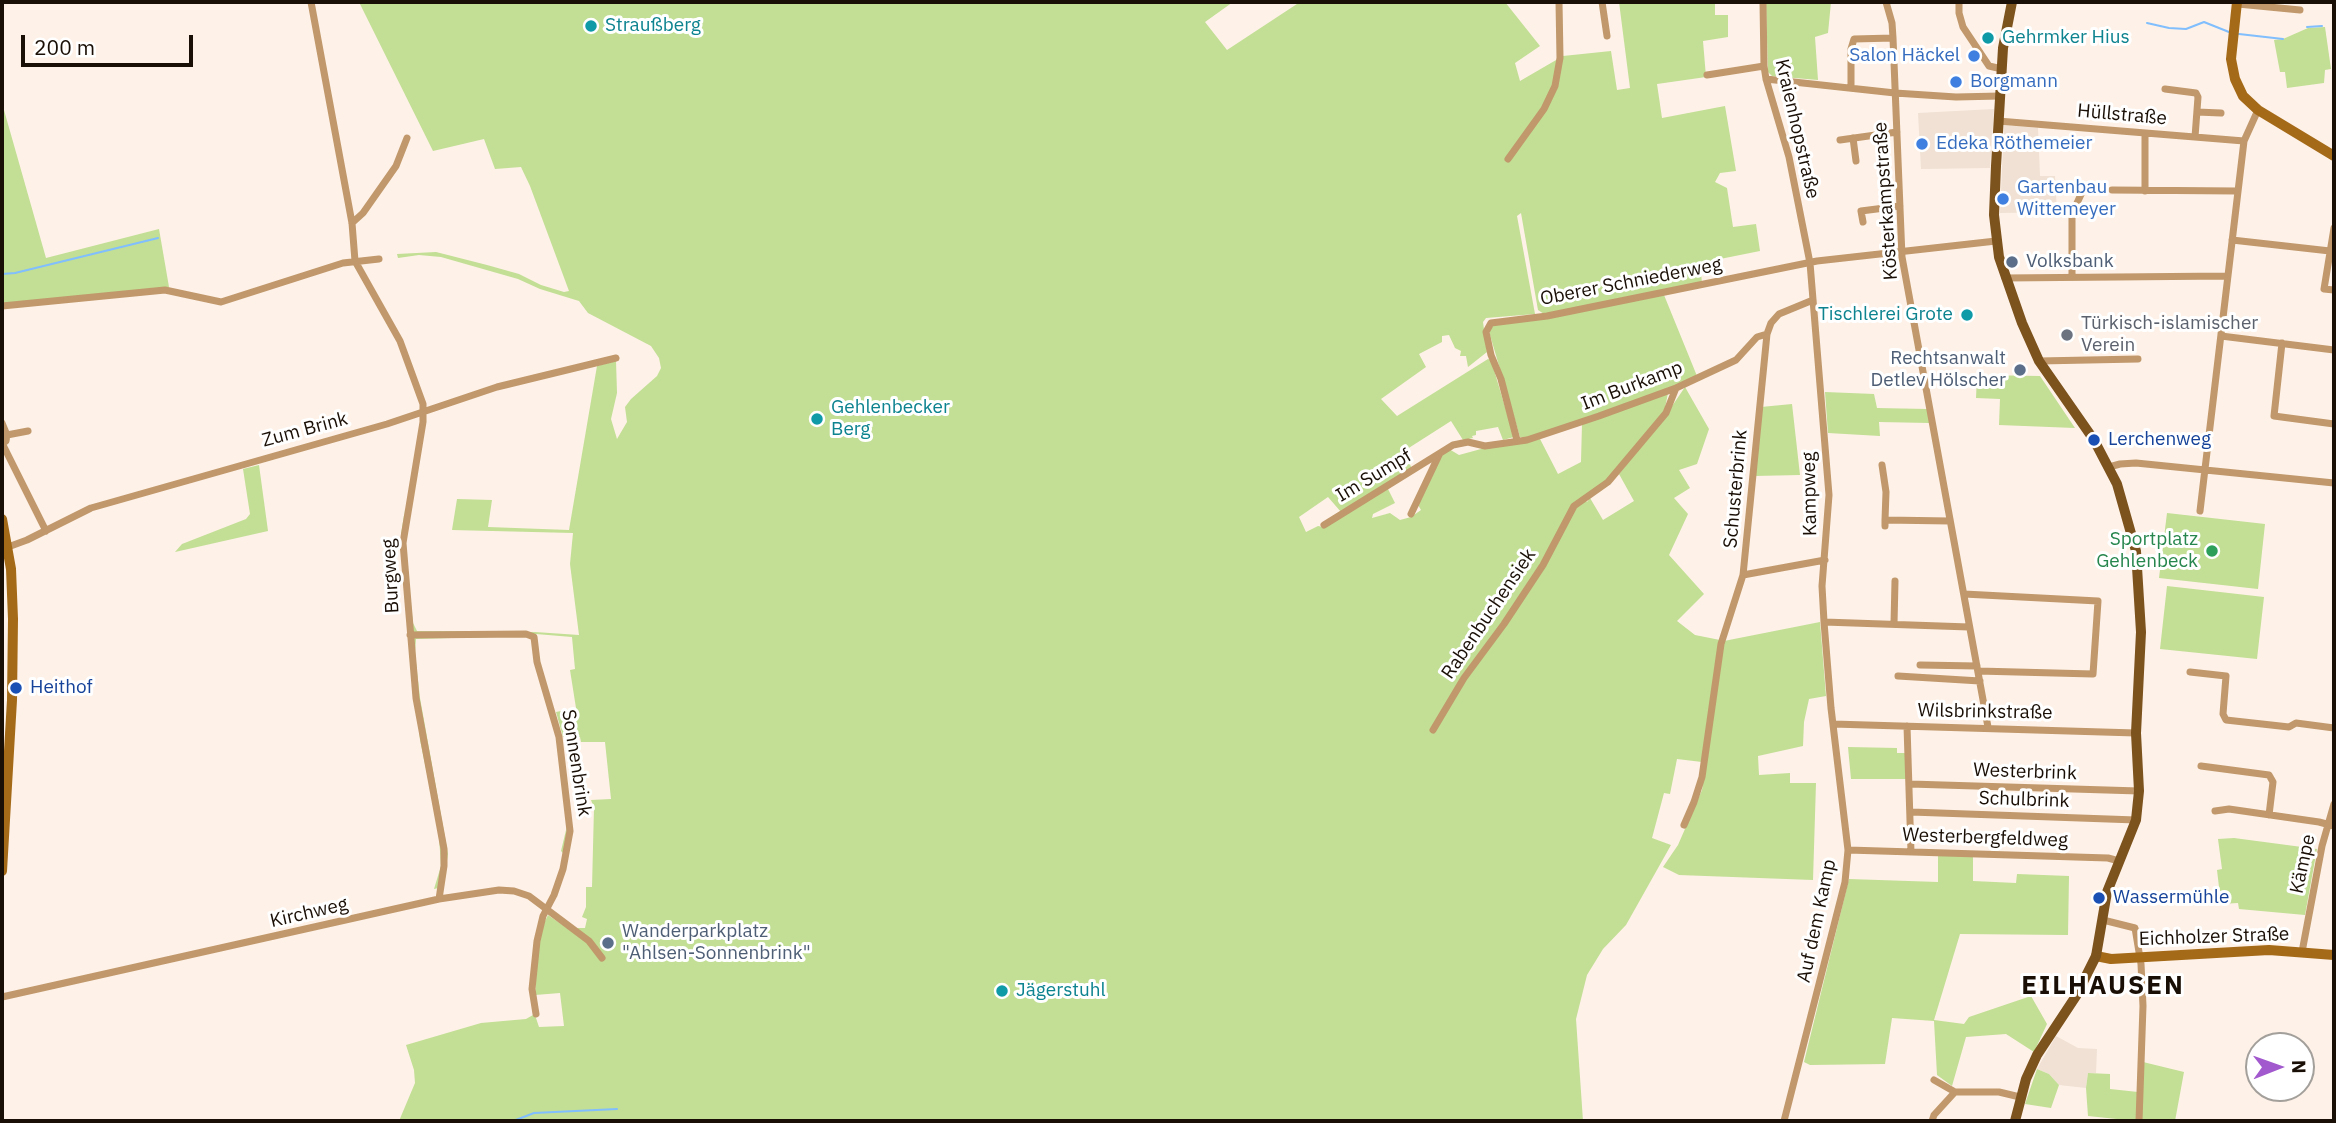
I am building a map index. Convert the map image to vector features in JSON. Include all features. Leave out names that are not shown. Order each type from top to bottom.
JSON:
[{"type":"main road","points":[[2014,2],[2002,69],[1998,121],[1995,189],[1999,257],[2039,361],[2094,440],[2109,467],[2127,516],[2136,551],[2141,632],[2136,733],[2139,791],[2136,820],[2107,892],[2096,956],[2076,996],[2037,1055],[2020,1097],[2015,1121]]},
{"type":"main road","points":[[2237,3],[2231,49],[2232,70],[2243,96],[2258,110],[2334,156]]},
{"type":"main road","points":[[2,519],[8,547],[13,619],[12,700],[3,810],[2,871]]},
{"type":"main road","name":"Eichholzer Straße","points":[[2096,956],[2111,959],[2237,951],[2302,951],[2334,955]]},
{"type":"street","name":"Burgweg","points":[[310,2],[352,223],[355,261],[400,341],[421,397],[423,412],[403,544],[416,698],[444,849],[439,899]]},
{"type":"street","points":[[1508,159],[1544,109],[1555,86],[1560,58],[1559,2]]},
{"type":"street","points":[[1602,2],[1607,36]]},
{"type":"street","name":"Kraienhopstraße","points":[[1763,2],[1763,66],[1787,150],[1810,263]]},
{"type":"street","name":"Kösterkampstraße","points":[[1886,2],[1894,38],[1902,251],[1988,727]]},
{"type":"street","points":[[1959,2],[1963,27],[1989,65],[2002,69]]},
{"type":"street","points":[[2237,3],[2300,10]]},
{"type":"street","points":[[1851,88],[1851,49],[1854,39],[1894,38]]},
{"type":"street","points":[[1707,75],[1763,66]]},
{"type":"street","points":[[1766,79],[1895,93],[1956,97],[2000,96]]},
{"type":"street","points":[[2165,89],[2196,93],[2195,136]]},
{"type":"street","points":[[2200,511],[2244,141],[2258,110]]},
{"type":"street","points":[[2197,112],[2221,113]]},
{"type":"street","name":"Hüllstraße","points":[[1998,121],[2244,141]]},
{"type":"street","points":[[1840,139],[1897,132]]},
{"type":"street","points":[[2145,191],[2146,133]]},
{"type":"street","points":[[352,223],[363,213],[396,166],[407,138]]},
{"type":"street","points":[[1853,138],[1856,161]]},
{"type":"street","points":[[2072,277],[2072,214],[2083,190],[2099,190]]},
{"type":"street","points":[[2112,190],[2237,191]]},
{"type":"street","points":[[1863,222],[1861,211],[1900,206]]},
{"type":"street","points":[[2334,229],[2324,289],[2334,290]]},
{"type":"street","points":[[2232,240],[2330,251]]},
{"type":"street","points":[[1810,263],[1996,241]]},
{"type":"street","points":[[2,306],[165,290],[220,302],[355,261],[379,259]]},
{"type":"street","name":"Kampweg","points":[[1810,263],[1829,495],[1822,586],[1833,724]]},
{"type":"street","name":"Oberer Schniederweg","points":[[1517,440],[1486,332],[1488,326],[1496,321],[1547,316],[1810,263]]},
{"type":"street","points":[[2005,278],[2227,276]]},
{"type":"street","name":"Im Burkamp","points":[[1439,455],[1453,445],[1464,442],[1485,446],[1535,438],[1676,388],[1736,360],[1757,337],[1767,334],[1771,323],[1779,314],[1814,300]]},
{"type":"street","name":"Schusterbrink","points":[[1684,825],[1694,802],[1703,768],[1721,644],[1744,575],[1767,334]]},
{"type":"street","points":[[2221,336],[2334,350]]},
{"type":"street","points":[[2282,343],[2274,416],[2334,424]]},
{"type":"street","name":"Zum Brink","points":[[8,547],[92,508],[423,412],[496,387],[616,359]]},
{"type":"street","points":[[2039,361],[2138,359]]},
{"type":"street","name":"Rabenbuchensiek","points":[[1433,730],[1464,678],[1543,565],[1574,506],[1608,482],[1666,413],[1676,388]]},
{"type":"street","points":[[2,423],[7,435],[6,441],[2,443],[46,531]]},
{"type":"street","points":[[7,435],[28,431]]},
{"type":"street","points":[[1411,514],[1439,455]]},
{"type":"street","name":"Im Sumpf","points":[[1324,525],[1439,455]]},
{"type":"street","points":[[2109,467],[2136,463],[2334,484]]},
{"type":"street","points":[[1882,465],[1886,492],[1885,523],[1950,521]]},
{"type":"street","points":[[1744,575],[1825,561]]},
{"type":"street","points":[[1894,624],[1895,581]]},
{"type":"street","points":[[1920,665],[2093,674],[2098,601],[1964,594]]},
{"type":"street","points":[[1824,622],[1969,627]]},
{"type":"street","name":"Sonnenbrink","points":[[410,635],[526,634],[534,637],[537,662],[556,721],[570,831],[563,869],[537,941],[532,989],[536,1014]]},
{"type":"street","points":[[2190,672],[2226,676],[2223,714],[2226,720],[2289,727],[2297,723],[2334,728]]},
{"type":"street","points":[[1898,676],[1980,681]]},
{"type":"street","name":"Wilsbrinkstraße","points":[[1833,724],[2136,733]]},
{"type":"street","name":"Auf dem Kamp","points":[[1784,1121],[1845,882],[1848,850],[1833,724]]},
{"type":"street","points":[[1907,726],[1911,852]]},
{"type":"street","points":[[2201,766],[2269,775],[2273,782],[2269,815]]},
{"type":"street","name":"Westerbrink","points":[[1910,784],[2139,791]]},
{"type":"street","name":"Kämpe","points":[[2302,951],[2322,846],[2331,825],[2334,804]]},
{"type":"street","name":"Kämpe","points":[[2215,811],[2229,809],[2331,825]]},
{"type":"street","name":"Schulbrink","points":[[1911,812],[2136,820]]},
{"type":"street","name":"Westerbergfeldweg","points":[[1848,850],[2108,858],[2119,861]]},
{"type":"street","name":"Kirchweg","points":[[2,997],[439,899],[499,890],[529,896],[589,941],[602,958]]},
{"type":"street","points":[[2103,920],[2135,928],[2143,1006],[2138,1121]]},
{"type":"street","points":[[1934,1080],[1955,1092],[1999,1092],[2020,1097]]},
{"type":"street","points":[[1932,1121],[1934,1115],[1955,1092]]},
{"type":"shaded area","points":[[1994,109],[1990,168],[1921,169],[1918,113]]},
{"type":"shaded area","points":[[2004,125],[2038,128],[2040,176],[2055,176],[2057,212],[2000,213]]},
{"type":"shaded area","points":[[2056,1036],[2078,1048],[2097,1049],[2096,1073],[2088,1073],[2086,1088],[2059,1085],[2049,1074],[2037,1069]]},
{"type":"green space","points":[[359,2],[1233,2],[1205,22],[1227,50],[1300,2],[1505,2],[1540,46],[1515,63],[1520,81],[1563,56],[1611,51],[1617,90],[1630,88],[1619,2],[1715,2],[1715,15],[1728,15],[1728,37],[1703,41],[1706,77],[1657,84],[1662,118],[1725,106],[1736,171],[1720,173],[1715,182],[1727,188],[1733,227],[1756,224],[1760,251],[1700,263],[1702,283],[1544,314],[1538,310],[1521,213],[1517,216],[1535,314],[1486,318],[1483,322],[1487,352],[1468,367],[1466,356],[1460,356],[1461,351],[1455,348],[1449,335],[1442,336],[1442,342],[1419,354],[1426,367],[1381,399],[1397,416],[1488,359],[1491,360],[1514,437],[1503,440],[1498,427],[1476,431],[1473,438],[1463,440],[1451,421],[1404,451],[1412,469],[1341,512],[1328,497],[1299,517],[1306,532],[1318,526],[1323,527],[1387,487],[1395,503],[1373,514],[1372,518],[1390,513],[1400,520],[1411,517],[1421,510],[1417,503],[1440,457],[1449,449],[1459,455],[1540,439],[1558,474],[1581,462],[1582,424],[1668,393],[1664,413],[1606,481],[1584,498],[1587,502],[1590,498],[1603,520],[1634,501],[1619,474],[1685,387],[1709,429],[1697,464],[1679,470],[1690,488],[1674,498],[1688,514],[1669,555],[1704,594],[1677,621],[1695,635],[1720,640],[1702,762],[1677,759],[1670,794],[1664,793],[1652,838],[1671,845],[1626,925],[1603,949],[1587,975],[1576,1019],[1583,1121],[399,1121],[415,1083],[406,1045],[481,1023],[526,1019],[533,1015],[539,1027],[564,1026],[560,993],[535,995],[538,948],[548,915],[574,933],[578,928],[585,928],[587,919],[582,917],[586,907],[586,887],[592,887],[594,808],[591,800],[611,799],[605,742],[581,742],[580,737],[563,737],[556,712],[576,708],[570,670],[575,669],[572,637],[536,634],[533,638],[555,722],[569,813],[565,855],[561,851],[567,826],[557,738],[532,638],[416,639],[420,698],[448,854],[443,887],[434,889],[441,866],[440,851],[438,827],[420,740],[401,534],[405,509],[403,531],[413,623],[417,631],[579,635],[570,564],[573,533],[452,530],[457,499],[492,500],[488,527],[569,530],[597,366],[616,361],[617,393],[611,419],[617,439],[627,422],[625,407],[657,376],[661,368],[659,358],[651,346],[588,313],[579,301],[518,279],[441,257],[419,255],[398,258],[397,254],[436,252],[519,274],[564,292],[569,291],[521,167],[495,169],[484,139],[433,151]]},
{"type":"green space","points":[[1766,2],[1831,2],[1828,33],[1815,37],[1818,80],[1772,76],[1768,72]]},
{"type":"green space","points":[[2325,27],[2331,69],[2325,70],[2324,83],[2287,88],[2285,72],[2280,72],[2274,40],[2308,28]]},
{"type":"green space","points":[[2,103],[46,258],[159,229],[169,287],[2,305]]},
{"type":"green space","points":[[1664,295],[1697,376],[1665,390],[1527,438],[1520,437],[1490,328],[1494,325]]},
{"type":"green space","points":[[1977,375],[2040,376],[2075,428],[1999,425],[2000,399],[1976,398]]},
{"type":"green space","points":[[1825,392],[1874,394],[1877,408],[1927,409],[1930,423],[1879,422],[1880,436],[1828,433]]},
{"type":"green space","points":[[1792,404],[1800,475],[1754,476],[1761,407]]},
{"type":"green space","points":[[259,465],[268,531],[175,552],[182,544],[246,519],[250,514],[243,469]]},
{"type":"green space","name":"Sportplatz Gehlenbeck","points":[[2167,513],[2265,524],[2258,589],[2159,578]]},
{"type":"green space","name":"Sportplatz Gehlenbeck","points":[[2167,586],[2264,597],[2257,659],[2160,649]]},
{"type":"green space","points":[[1820,622],[1826,696],[1809,699],[1803,746],[1758,756],[1759,775],[1790,773],[1790,783],[1816,783],[1813,880],[1679,875],[1663,867],[1678,845],[1702,790],[1724,641]]},
{"type":"green space","points":[[1848,747],[1897,748],[1897,753],[1906,753],[1907,779],[1851,779]]},
{"type":"green space","points":[[2234,838],[2317,849],[2305,915],[2239,909],[2238,903],[2221,904],[2217,870],[2222,869],[2218,839]]},
{"type":"green space","points":[[1938,854],[1973,856],[1973,881],[2016,883],[2017,874],[2069,876],[2068,935],[1960,934],[1934,1020],[1964,1024],[1969,1017],[2031,996],[2047,1024],[2034,1052],[2006,1034],[1966,1037],[1952,1086],[1937,1075],[1934,1021],[1892,1018],[1885,1064],[1810,1065],[1804,1062],[1849,879],[1938,882]]},
{"type":"green space","points":[[2143,1062],[2184,1072],[2175,1121],[2141,1121]]},
{"type":"green space","points":[[2037,1069],[2049,1074],[2059,1085],[2051,1108],[2025,1104]]},
{"type":"green space","points":[[2088,1073],[2110,1074],[2110,1089],[2138,1092],[2136,1121],[2088,1116]]},
{"type":"waterway","points":[[2147,23],[2186,29],[2204,22],[2229,32]]},
{"type":"waterway","points":[[2307,27],[2322,26]]},
{"type":"waterway","points":[[2239,34],[2283,39]]},
{"type":"waterway","points":[[2,274],[158,238]]},
{"type":"waterway","points":[[513,1121],[534,1113],[617,1109]]},
{"type":"place","name":"Straußberg","points":[[591,26]]},
{"type":"place","name":"Gehrmker Hius","points":[[1988,38]]},
{"type":"place","name":"Salon Häckel","points":[[1974,56]]},
{"type":"place","name":"Borgmann","points":[[1956,82]]},
{"type":"place","name":"Edeka Röthemeier","points":[[1922,144]]},
{"type":"place","name":"Gartenbau Wittemeyer","points":[[2003,199]]},
{"type":"place","name":"Volksbank","points":[[2012,262]]},
{"type":"place","name":"Tischlerei Grote","points":[[1967,315]]},
{"type":"place","name":"Türkisch-islamischer Verein","points":[[2067,335]]},
{"type":"place","name":"Rechtsanwalt Detlev Hölscher","points":[[2020,370]]},
{"type":"place","name":"Gehlenbecker Berg","points":[[817,419]]},
{"type":"place","name":"Lerchenweg","points":[[2094,440]]},
{"type":"place","name":"Sportplatz Gehlenbeck","points":[[2212,551]]},
{"type":"place","name":"Heithof","points":[[16,688]]},
{"type":"place","name":"Wassermühle","points":[[2099,898]]},
{"type":"place","name":"Wanderparkplatz \"Ahlsen-Sonnenbrink\"","points":[[608,943]]},
{"type":"place","name":"Jägerstuhl","points":[[1002,991]]},
{"type":"district","name":"EILHAUSEN","points":[[2103,986]]}]
